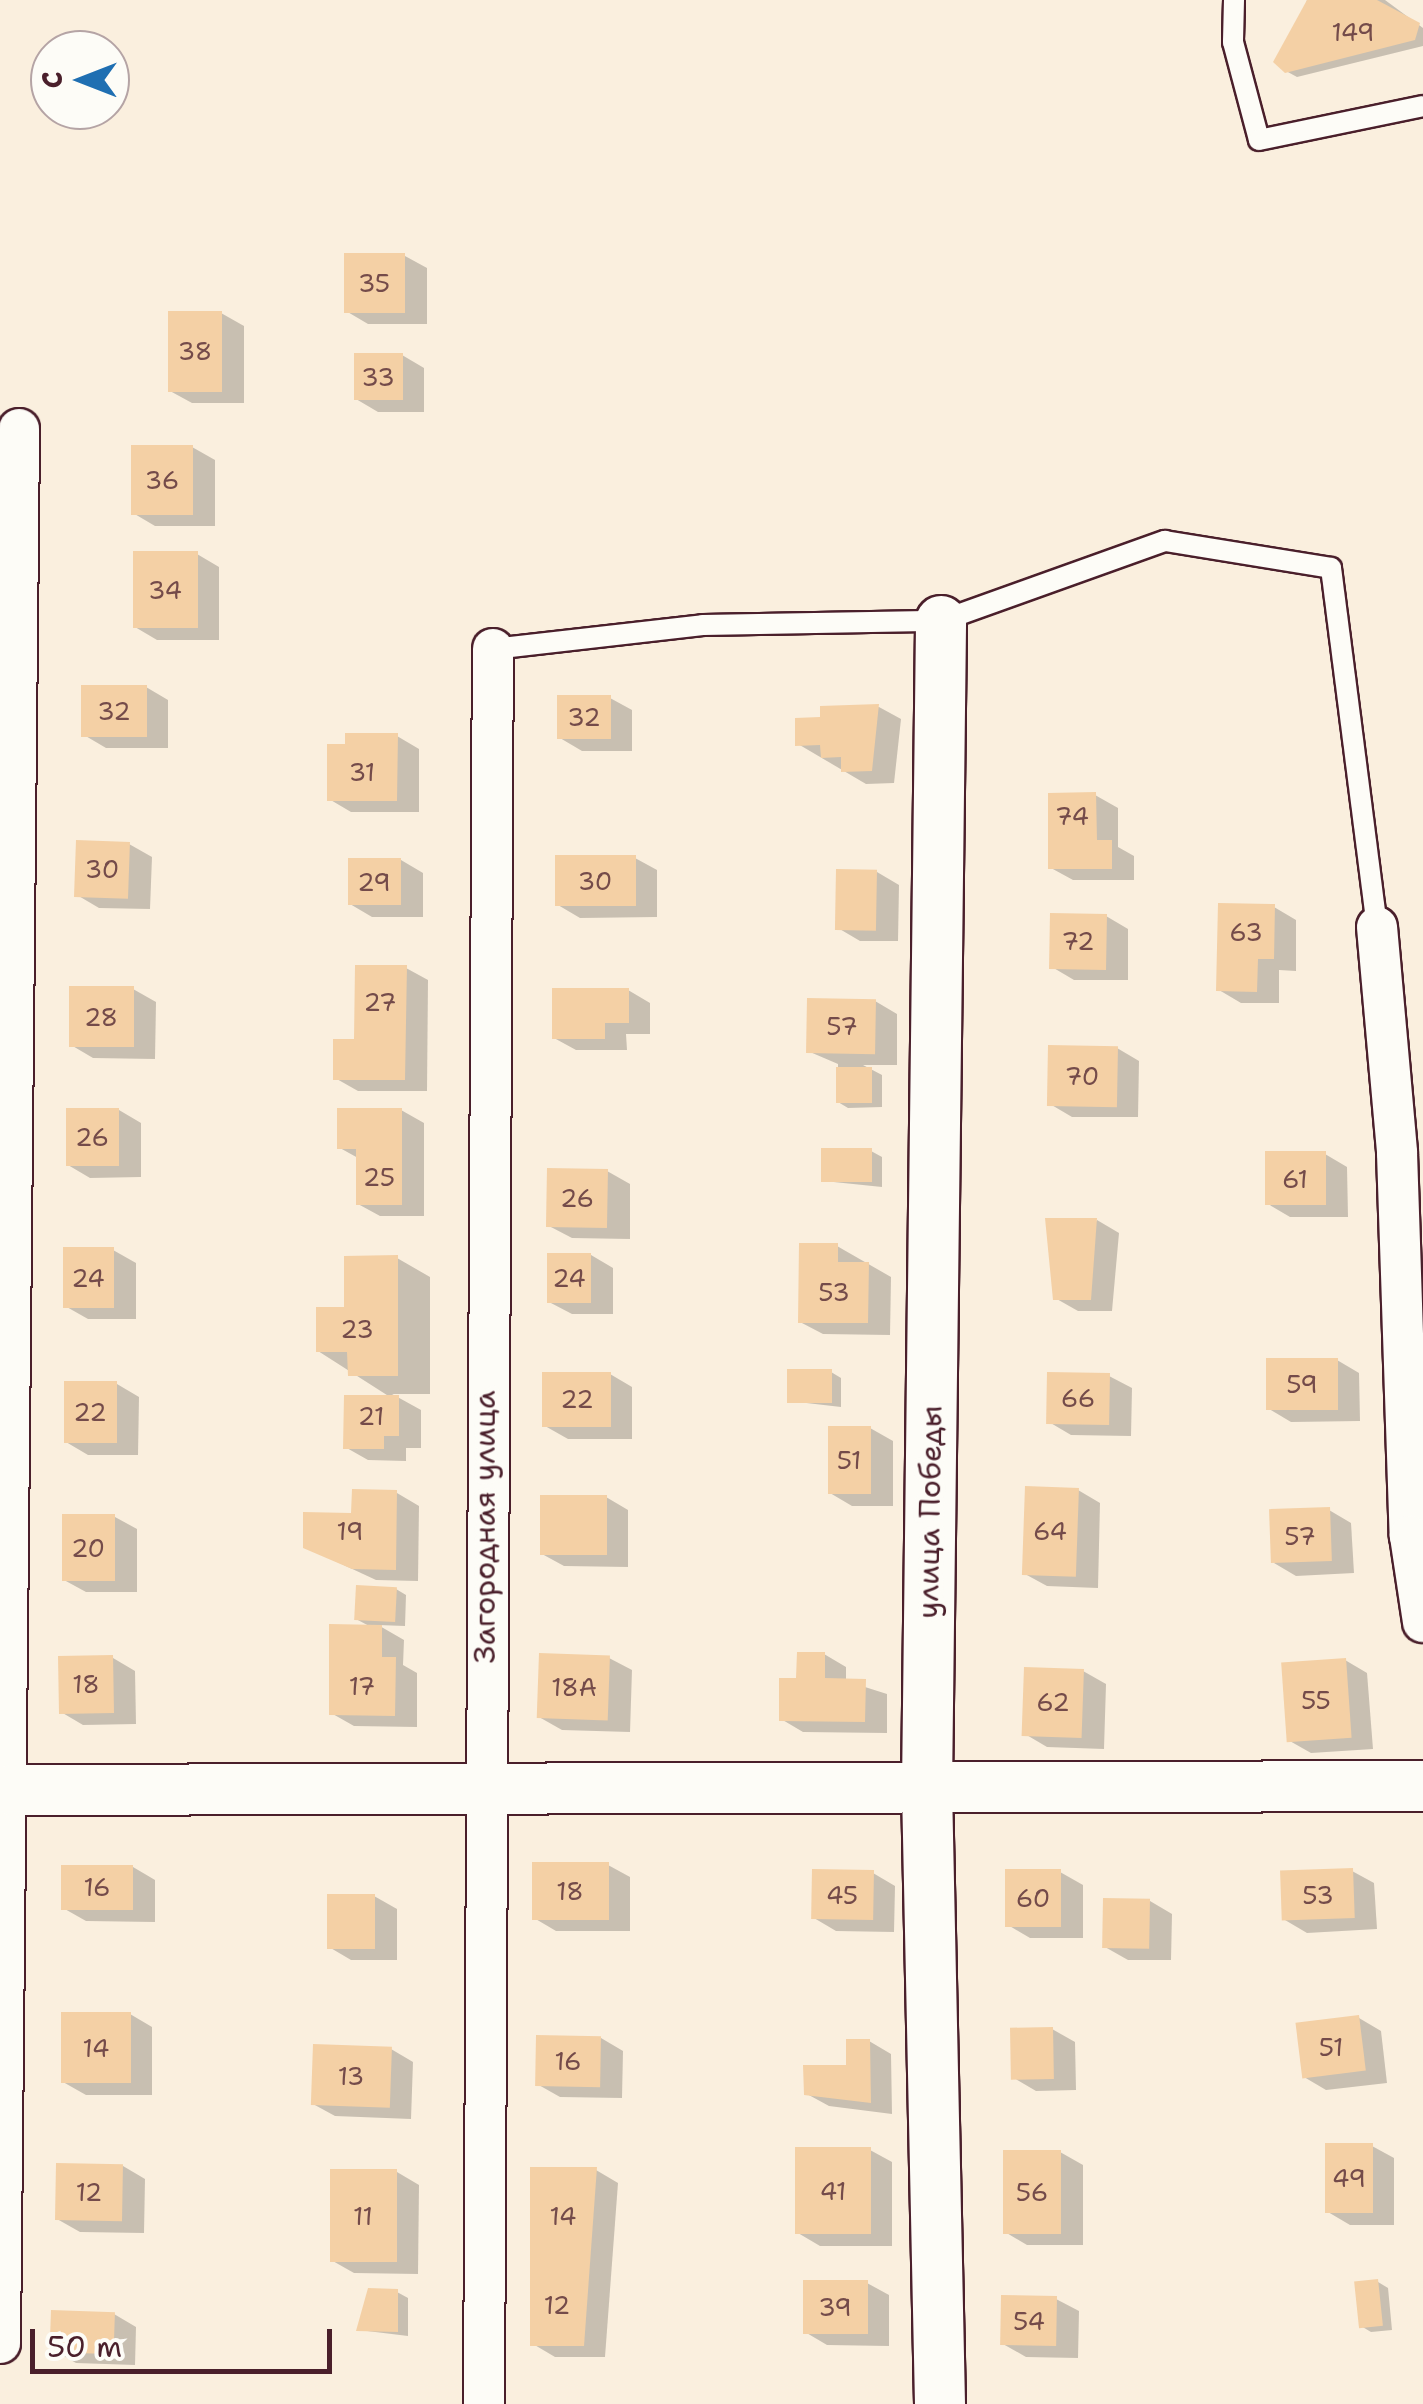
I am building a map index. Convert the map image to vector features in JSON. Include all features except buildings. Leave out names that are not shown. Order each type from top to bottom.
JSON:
[{"type":"street","points":[[0,2344],[11,1790],[19,430]]},
{"type":"street","name":"улица Победы","points":[[940,2404],[927,1788],[941,620]]},
{"type":"street","name":"Загородная улица","points":[[484,2404],[483,1787],[492,649]]},
{"type":"street","points":[[1377,927],[1398,1153],[1410,1536],[1423,1622]]},
{"type":"street","points":[[11,1790],[1423,1786]]},
{"type":"lane","points":[[1234,0],[1233,42],[1259,140],[1423,106]]},
{"type":"lane","points":[[492,649],[703,624],[941,620],[1165,541],[1331,568],[1377,927]]}]
